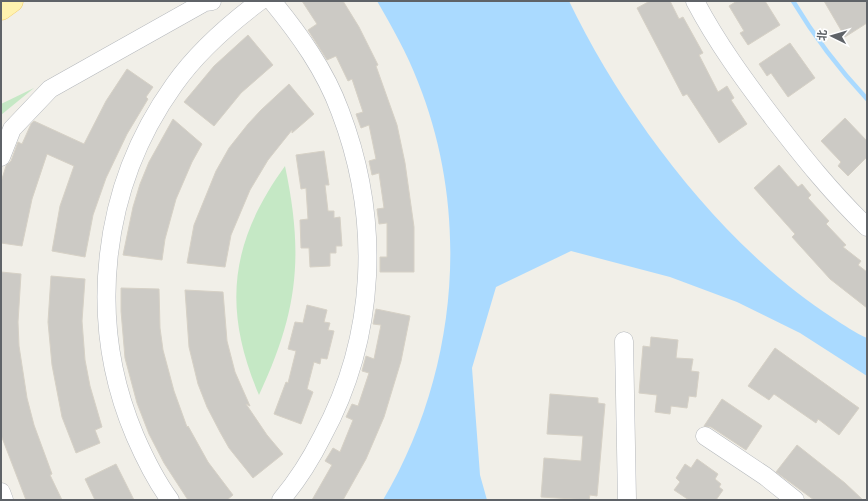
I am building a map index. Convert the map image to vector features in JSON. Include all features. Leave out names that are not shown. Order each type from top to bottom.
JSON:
[{"type":"lane","points":[[1,157],[12,129],[50,89],[205,2],[212,1]]},
{"type":"lane","points":[[170,500],[144,455],[126,415],[115,374],[107,316],[106,287],[110,244],[118,202],[132,160],[151,121],[174,85],[202,51],[233,21],[260,1]]},
{"type":"lane","points":[[272,1],[296,30],[320,69],[340,109],[356,160],[364,197],[368,242],[367,287],[362,324],[349,376],[333,418],[311,458],[281,500]]},
{"type":"lane","points":[[696,1],[707,23],[744,79],[837,198],[867,227]]},
{"type":"lane","points":[[624,341],[626,500]]},
{"type":"lane","points":[[705,436],[765,476],[795,500]]},
{"type":"lane","points":[[1,492],[4,500]]},
{"type":"green space","points":[[34,88],[1,115],[1,104]]},
{"type":"green space","points":[[285,166],[291,198],[294,228],[294,283],[282,337],[259,395],[247,363],[240,333],[236,304],[238,276],[243,249],[253,222],[267,194]]},
{"type":"water","points":[[377,1],[569,1],[592,45],[618,89],[648,134],[681,177],[717,218],[754,256],[793,289],[833,318],[867,338],[867,376],[800,333],[737,302],[670,277],[571,251],[496,287],[472,368],[480,475],[487,500],[383,500],[408,452],[427,401],[441,348],[448,295],[450,241],[446,187],[435,134],[414,71],[399,40]]},
{"type":"building","points":[[302,1],[343,1],[359,27],[378,65],[376,66],[397,125],[405,163],[414,227],[414,272],[380,272],[380,257],[387,257],[387,223],[379,224],[377,209],[384,208],[379,173],[372,175],[369,161],[376,159],[369,125],[361,128],[356,114],[363,112],[352,79],[348,81],[336,56],[327,60],[308,30],[317,24]]},
{"type":"building","points":[[650,1],[670,1],[679,19],[683,17],[703,53],[699,55],[718,92],[727,86],[734,98],[731,100],[747,124],[719,143],[687,94],[683,96],[637,8]]},
{"type":"building","points":[[737,1],[765,1],[780,25],[748,45],[740,33],[744,31],[729,6]]},
{"type":"building","points":[[824,1],[867,1],[867,23],[845,37]]},
{"type":"building","points":[[248,35],[273,65],[241,93],[214,126],[184,102],[214,66]]},
{"type":"building","points":[[790,43],[815,78],[788,97],[771,73],[767,76],[759,64]]},
{"type":"building","points":[[127,69],[153,87],[146,97],[148,99],[127,134],[106,178],[93,215],[85,257],[52,251],[60,206],[74,166],[47,154],[32,199],[22,246],[1,243],[1,182],[6,166],[11,161],[18,142],[22,144],[31,124],[34,121],[84,144],[106,101]]},
{"type":"building","points":[[289,84],[314,114],[292,133],[292,130],[268,160],[250,190],[231,235],[225,267],[187,263],[194,225],[216,171],[229,148],[261,110]]},
{"type":"building","points":[[845,118],[867,141],[867,157],[848,176],[838,166],[841,162],[821,141]]},
{"type":"building","points":[[173,119],[202,144],[192,162],[176,199],[165,239],[162,260],[123,255],[133,207],[140,184],[149,162]]},
{"type":"building","points":[[324,151],[329,185],[325,185],[328,211],[334,211],[334,218],[340,217],[342,246],[336,246],[336,253],[330,253],[330,266],[310,267],[309,248],[301,248],[300,220],[308,219],[306,188],[301,189],[296,155]]},
{"type":"building","points":[[779,165],[798,187],[802,184],[811,195],[808,198],[829,221],[826,224],[846,245],[843,247],[861,261],[858,265],[867,272],[867,308],[830,279],[792,237],[795,234],[754,188]]},
{"type":"building","points":[[1,272],[21,274],[18,322],[19,346],[27,398],[34,425],[52,474],[50,475],[62,500],[26,500],[1,435]]},
{"type":"building","points":[[51,276],[85,279],[82,321],[85,360],[90,386],[102,427],[95,430],[100,443],[76,453],[62,417],[52,365],[48,322]]},
{"type":"building","points":[[121,288],[159,289],[160,328],[163,350],[174,391],[187,427],[188,426],[208,462],[233,495],[227,500],[188,500],[164,463],[149,434],[137,403],[125,358],[121,311]]},
{"type":"building","points":[[185,290],[223,292],[227,341],[235,372],[250,406],[246,404],[267,435],[283,454],[253,478],[229,448],[207,407],[198,384],[189,347]]},
{"type":"building","points":[[307,305],[327,310],[324,322],[330,323],[328,330],[334,331],[327,359],[321,358],[320,364],[314,362],[307,389],[313,392],[301,424],[274,414],[286,382],[288,383],[296,351],[288,349],[295,322],[303,323]]},
{"type":"building","points":[[376,309],[410,316],[401,361],[384,417],[366,459],[343,500],[312,500],[332,465],[325,461],[333,448],[340,452],[353,420],[346,417],[352,404],[358,406],[369,373],[362,371],[366,356],[374,359],[381,325],[373,324]]},
{"type":"building","points":[[651,337],[678,340],[676,358],[693,359],[691,371],[699,372],[696,397],[689,396],[687,408],[671,406],[670,414],[655,412],[657,395],[639,393],[643,346],[650,347]]},
{"type":"building","points":[[775,348],[859,408],[839,435],[818,419],[816,423],[774,394],[769,400],[748,386]]},
{"type":"building","points":[[550,394],[598,398],[598,403],[605,404],[597,496],[590,495],[589,500],[541,497],[544,458],[581,461],[583,436],[547,434]]},
{"type":"building","points":[[722,399],[762,426],[746,450],[711,427],[704,426]]},
{"type":"building","points":[[797,445],[845,483],[863,500],[814,500],[776,472]]},
{"type":"building","points":[[697,459],[718,474],[715,479],[721,484],[719,487],[723,490],[716,500],[689,500],[674,490],[680,482],[676,478],[685,464],[691,468]]},
{"type":"building","points":[[116,464],[134,500],[95,500],[85,479]]},
{"type":"waterway","points":[[793,1],[827,52],[867,99]]}]
